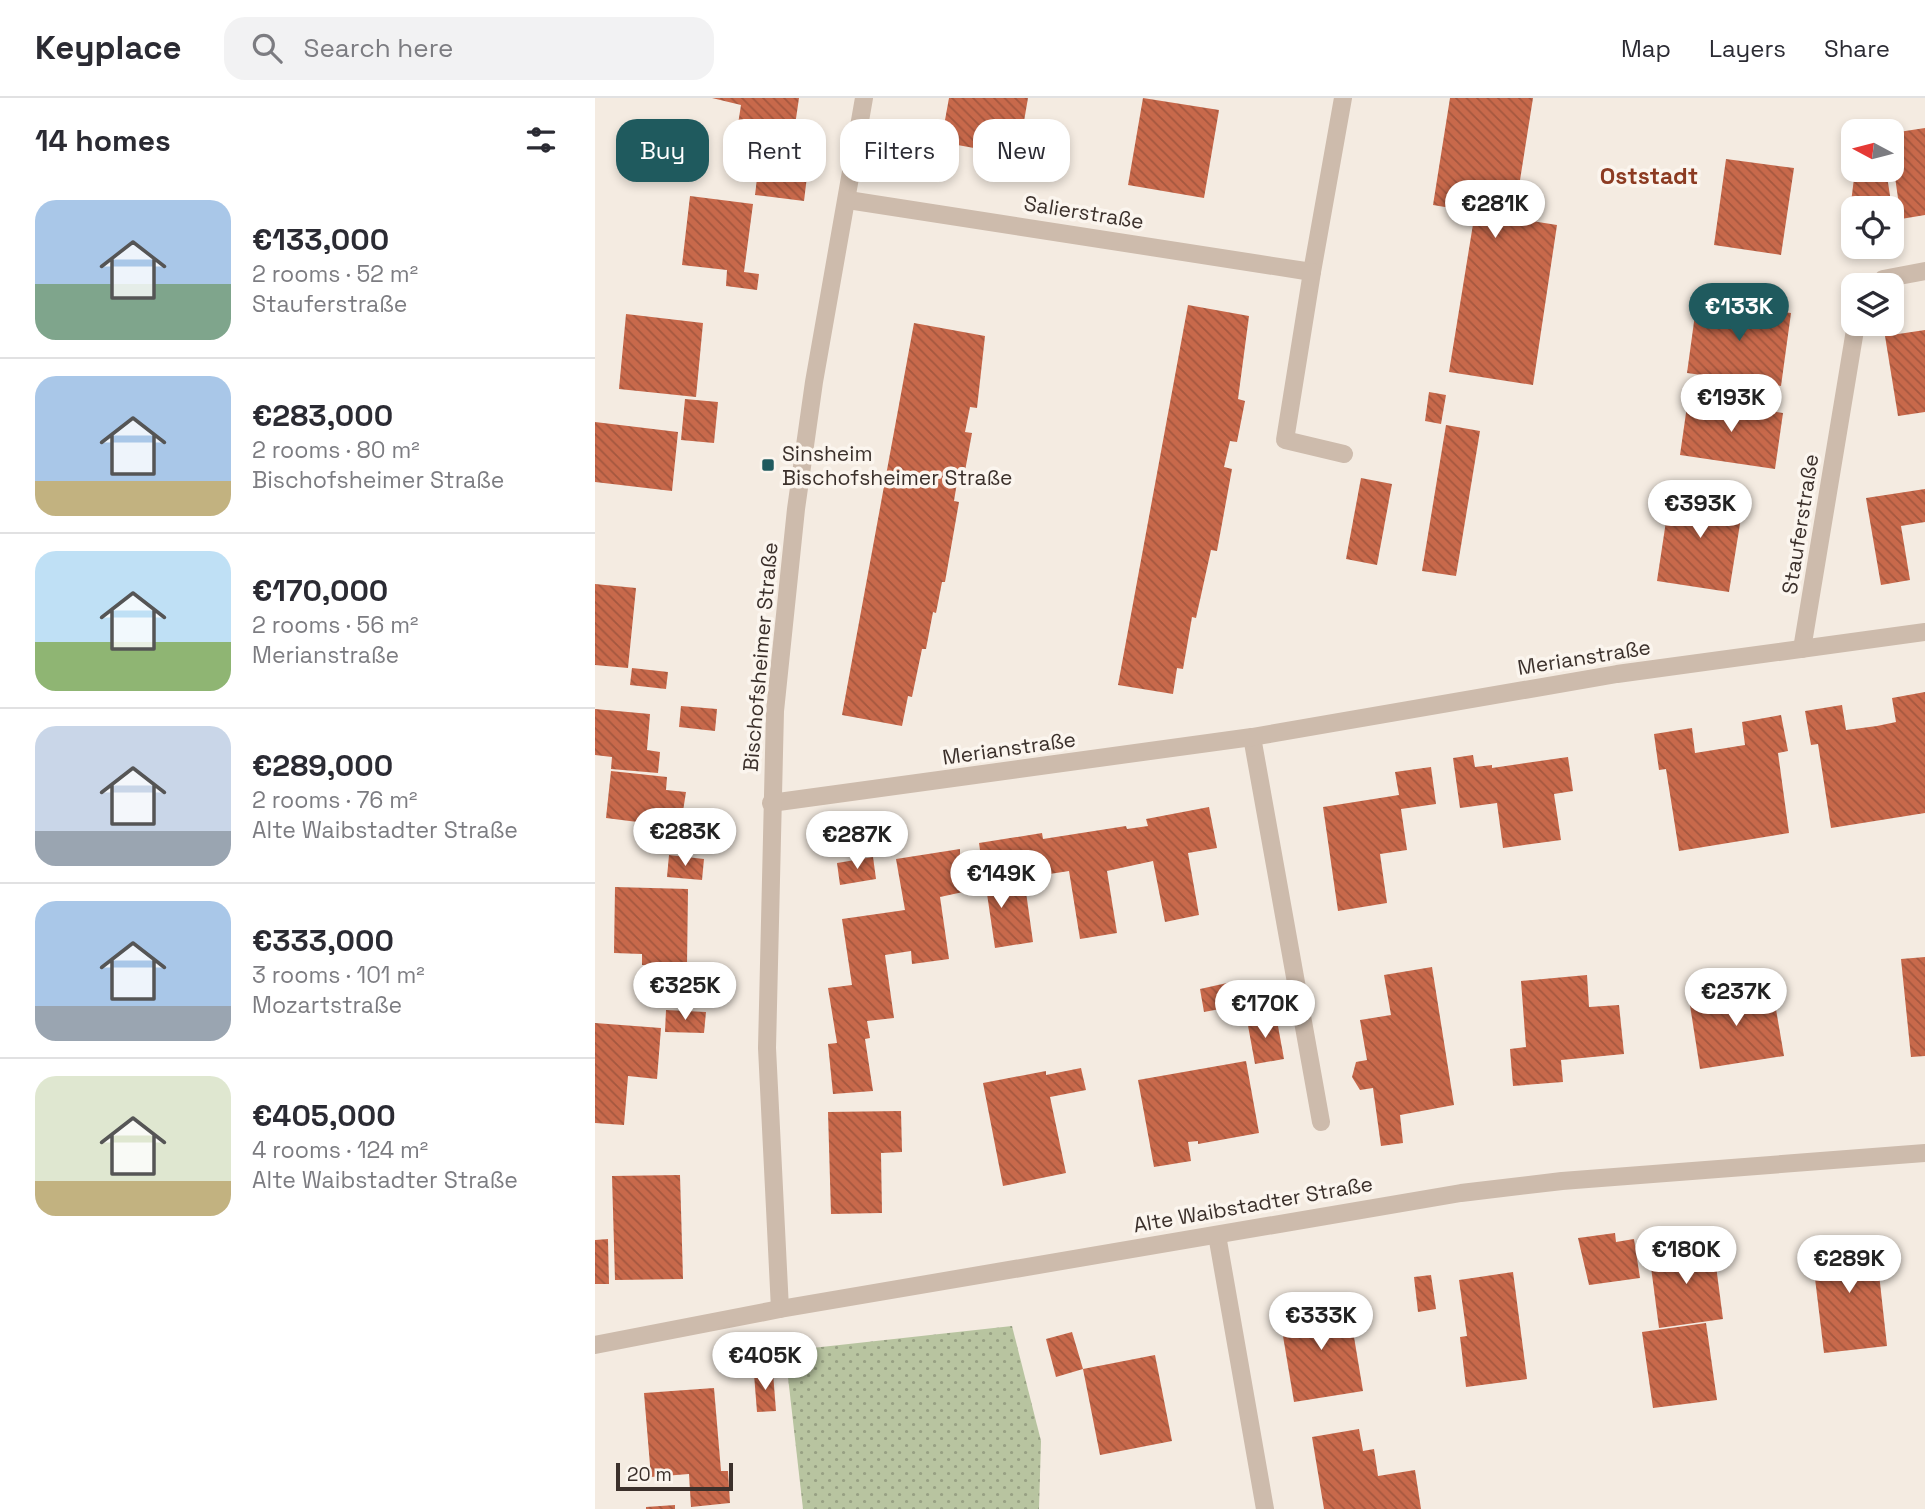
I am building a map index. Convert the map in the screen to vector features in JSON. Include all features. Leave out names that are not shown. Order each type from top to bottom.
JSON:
[{"type":"street","name":"Bischofsheimer Straße","points":[[780,1309],[767,1048],[771,803],[778,672],[796,509],[814,382],[864,98]]},
{"type":"street","points":[[1343,98],[1285,440],[1344,454]]},
{"type":"street","name":"Salierstraße","points":[[848,200],[1312,272]]},
{"type":"street","points":[[1904,275],[1925,271]]},
{"type":"street","name":"Stauferstraße","points":[[1802,649],[1854,336]]},
{"type":"street","name":"Merianstraße","points":[[771,803],[1252,737],[1604,676],[1925,632]]},
{"type":"street","points":[[1252,737],[1321,1122]]},
{"type":"street","name":"Alte Waibstadter Straße","points":[[595,1345],[780,1309],[1217,1235],[1336,1212],[1562,1181],[1925,1153]]},
{"type":"street","points":[[1217,1235],[1265,1509]]},
{"type":"green space","points":[[1012,1326],[1041,1441],[1039,1509],[803,1509],[785,1351]]},
{"type":"building","points":[[712,98],[799,98],[796,119],[739,119],[741,105]]},
{"type":"building","points":[[949,98],[1028,98],[1024,119],[973,119],[973,148],[959,145],[959,119],[945,119]]},
{"type":"building","points":[[1143,98],[1219,110],[1204,198],[1128,185]]},
{"type":"building","points":[[1450,98],[1533,98],[1514,218],[1557,225],[1533,385],[1449,372],[1475,212],[1433,205]]},
{"type":"building","points":[[1925,128],[1925,215],[1904,218],[1904,196],[1898,196],[1896,182],[1904,182],[1904,131]]},
{"type":"building","points":[[1726,159],[1794,168],[1781,255],[1714,245]]},
{"type":"building","points":[[757,182],[806,182],[804,201],[755,195]]},
{"type":"building","points":[[1854,182],[1888,182],[1890,196],[1852,196]]},
{"type":"building","points":[[690,196],[753,204],[744,272],[759,274],[757,290],[726,286],[727,270],[682,265]]},
{"type":"building","points":[[1697,300],[1791,313],[1781,386],[1687,373]]},
{"type":"building","points":[[1188,305],[1249,316],[1238,399],[1245,401],[1237,442],[1230,441],[1224,467],[1232,469],[1217,551],[1211,550],[1196,618],[1192,617],[1183,669],[1177,668],[1173,694],[1118,685]]},
{"type":"building","points":[[626,314],[703,323],[696,397],[619,389]]},
{"type":"building","points":[[914,323],[985,336],[977,408],[970,407],[965,432],[972,433],[965,471],[959,470],[954,501],[959,502],[945,582],[942,582],[936,613],[933,612],[926,649],[922,649],[912,697],[908,696],[902,726],[842,715]]},
{"type":"building","points":[[1925,330],[1925,412],[1898,416],[1885,336],[1904,336],[1904,333]]},
{"type":"building","points":[[1429,392],[1446,395],[1441,424],[1425,421]]},
{"type":"building","points":[[685,399],[718,402],[714,443],[681,440]]},
{"type":"building","points":[[1688,399],[1783,413],[1775,469],[1680,455]]},
{"type":"building","points":[[595,422],[678,432],[672,491],[595,482]]},
{"type":"building","points":[[1446,425],[1480,431],[1456,576],[1422,571]]},
{"type":"building","points":[[1361,478],[1392,484],[1377,565],[1346,559]]},
{"type":"building","points":[[1671,488],[1744,499],[1729,592],[1657,581]]},
{"type":"building","points":[[1925,489],[1925,522],[1901,526],[1910,580],[1881,585],[1866,498]]},
{"type":"building","points":[[595,584],[636,588],[628,668],[595,665]]},
{"type":"building","points":[[632,668],[668,672],[666,689],[630,685]]},
{"type":"building","points":[[1925,692],[1925,813],[1831,828],[1818,744],[1811,745],[1805,711],[1842,705],[1846,730],[1877,726],[1896,722],[1892,698]]},
{"type":"building","points":[[681,706],[717,709],[715,731],[679,727]]},
{"type":"building","points":[[595,709],[650,714],[647,750],[660,752],[658,773],[611,769],[612,757],[595,755]]},
{"type":"building","points":[[1781,715],[1788,751],[1778,753],[1789,833],[1679,851],[1666,769],[1659,770],[1654,734],[1692,728],[1695,753],[1745,745],[1742,722]]},
{"type":"building","points":[[1473,755],[1475,767],[1492,765],[1492,768],[1568,757],[1573,791],[1554,794],[1561,840],[1503,848],[1497,803],[1460,808],[1453,758]]},
{"type":"building","points":[[1431,767],[1436,804],[1401,809],[1407,850],[1380,854],[1387,903],[1338,911],[1323,807],[1399,795],[1395,772]]},
{"type":"building","points":[[611,771],[667,777],[666,790],[686,792],[683,811],[707,813],[704,842],[660,837],[661,825],[606,818]]},
{"type":"building","points":[[1209,807],[1217,848],[1188,853],[1199,915],[1165,922],[1153,861],[1107,871],[1117,933],[1080,939],[1069,871],[1024,878],[1033,942],[995,948],[986,887],[940,897],[949,959],[912,964],[911,951],[885,955],[894,1018],[867,1021],[870,1038],[865,1039],[873,1091],[833,1094],[828,1044],[837,1043],[828,988],[852,985],[842,919],[905,910],[896,859],[960,849],[960,854],[980,850],[979,843],[1042,833],[1043,839],[1126,826],[1127,829],[1148,826],[1146,819]]},
{"type":"building","points":[[669,855],[704,859],[702,880],[667,877]]},
{"type":"building","points":[[873,857],[876,879],[840,885],[837,863]]},
{"type":"building","points":[[615,887],[688,889],[687,966],[642,965],[642,954],[614,953]]},
{"type":"building","points":[[1925,957],[1925,1056],[1911,1057],[1901,959]]},
{"type":"building","points":[[1432,967],[1454,1105],[1400,1115],[1403,1143],[1381,1146],[1373,1088],[1360,1090],[1352,1077],[1356,1062],[1367,1060],[1360,1020],[1391,1015],[1384,975]]},
{"type":"building","points":[[1587,975],[1589,1007],[1619,1005],[1624,1054],[1561,1060],[1563,1082],[1513,1086],[1510,1049],[1526,1047],[1521,981]]},
{"type":"building","points":[[1236,981],[1241,1005],[1204,1012],[1200,989]]},
{"type":"building","points":[[1772,986],[1784,1056],[1700,1069],[1689,999]]},
{"type":"building","points":[[666,1010],[706,1012],[704,1033],[665,1032]]},
{"type":"building","points":[[1276,1015],[1284,1059],[1255,1064],[1247,1020]]},
{"type":"building","points":[[595,1023],[661,1028],[657,1079],[628,1076],[624,1125],[595,1123]]},
{"type":"building","points":[[1246,1061],[1259,1133],[1198,1144],[1198,1141],[1188,1142],[1191,1161],[1154,1167],[1138,1080]]},
{"type":"building","points":[[1081,1068],[1086,1090],[1050,1097],[1066,1173],[1003,1186],[983,1083],[1046,1071],[1046,1075]]},
{"type":"building","points":[[901,1111],[902,1152],[881,1153],[882,1213],[831,1214],[828,1112]]},
{"type":"building","points":[[680,1175],[683,1279],[615,1280],[612,1176]]},
{"type":"building","points":[[1615,1233],[1616,1242],[1634,1239],[1640,1278],[1589,1285],[1578,1238]]},
{"type":"building","points":[[1875,1238],[1887,1346],[1824,1353],[1811,1245]]},
{"type":"building","points":[[608,1239],[609,1284],[595,1284],[595,1240]]},
{"type":"building","points":[[1713,1243],[1723,1319],[1659,1328],[1649,1252]]},
{"type":"building","points":[[1513,1272],[1527,1379],[1466,1387],[1460,1337],[1467,1336],[1459,1280]]},
{"type":"building","points":[[1431,1275],[1436,1309],[1418,1312],[1414,1277]]},
{"type":"building","points":[[1348,1301],[1363,1391],[1294,1402],[1279,1312]]},
{"type":"building","points":[[1706,1323],[1717,1400],[1653,1408],[1642,1332]]},
{"type":"building","points":[[1072,1332],[1083,1369],[1056,1377],[1046,1339]]},
{"type":"building","points":[[1155,1355],[1172,1441],[1100,1455],[1083,1369]]},
{"type":"building","points":[[773,1373],[776,1411],[757,1412],[754,1374]]},
{"type":"building","points":[[714,1388],[721,1471],[728,1471],[730,1503],[691,1507],[689,1474],[651,1477],[644,1393]]},
{"type":"building","points":[[1359,1429],[1363,1451],[1374,1449],[1378,1476],[1415,1470],[1421,1509],[1324,1509],[1312,1437]]},
{"type":"building","points":[[675,1505],[675,1509],[646,1509],[646,1507]]},
{"type":"place","name":"Sinsheim Bischofsheimer Straße","points":[[768,465]]},
{"type":"district","name":"Oststadt","points":[[1649,176]]}]
